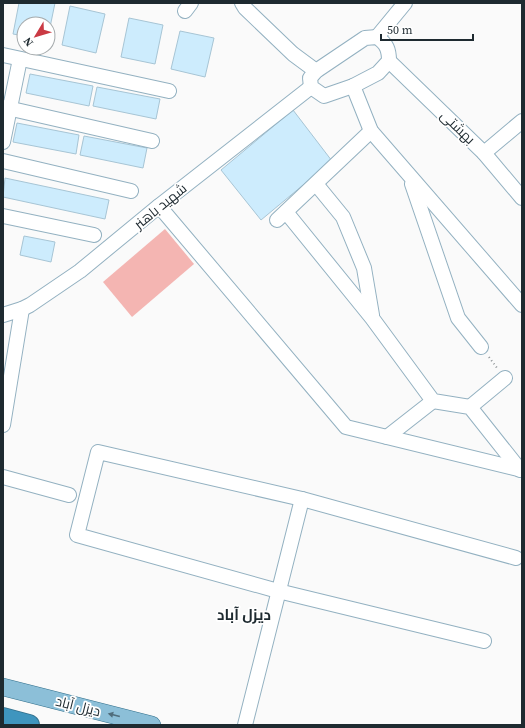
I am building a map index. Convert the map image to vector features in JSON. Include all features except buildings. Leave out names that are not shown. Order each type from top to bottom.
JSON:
[{"type":"highway","points":[[3,718],[28,725]]},
{"type":"main road","name":"دیزل آباد","points":[[3,687],[152,725]]},
{"type":"street","points":[[242,3],[293,54],[316,71]]},
{"type":"street","points":[[377,38],[405,3]]},
{"type":"street","points":[[365,38],[377,38],[389,49],[389,61],[378,73],[353,86],[324,96],[311,87],[310,78],[316,71],[365,38]]},
{"type":"street","points":[[3,55],[170,91]]},
{"type":"street","points":[[3,142],[6,108],[20,59]]},
{"type":"street","name":"بهشتی","points":[[389,61],[484,153],[522,198]]},
{"type":"street","points":[[353,86],[371,131],[522,305]]},
{"type":"street","name":"شهید باهنر","points":[[3,314],[22,309],[80,272],[159,206],[311,87]]},
{"type":"street","points":[[6,108],[152,141]]},
{"type":"street","points":[[484,153],[522,121]]},
{"type":"street","points":[[371,131],[282,216],[372,318],[433,401],[470,407],[521,470]]},
{"type":"street","points":[[3,161],[131,191]]},
{"type":"street","points":[[409,176],[458,318],[481,347]]},
{"type":"street","points":[[316,184],[343,217],[364,268],[372,318]]},
{"type":"street","points":[[159,206],[346,427],[521,470]]},
{"type":"street","points":[[3,216],[94,235]]},
{"type":"street","points":[[3,425],[22,309]]},
{"type":"street","points":[[470,407],[505,378]]},
{"type":"street","points":[[387,437],[433,401]]},
{"type":"street","points":[[484,641],[278,591],[77,535],[98,452],[302,499],[516,558]]},
{"type":"street","points":[[3,477],[69,495]]},
{"type":"street","points":[[245,725],[302,499]]},
{"type":"path","points":[[481,347],[505,378]]},
{"type":"shaded area","points":[[165,229],[194,264],[132,317],[103,282]]},
{"type":"district","name":"دیزل آباد","points":[[244,615]]}]
